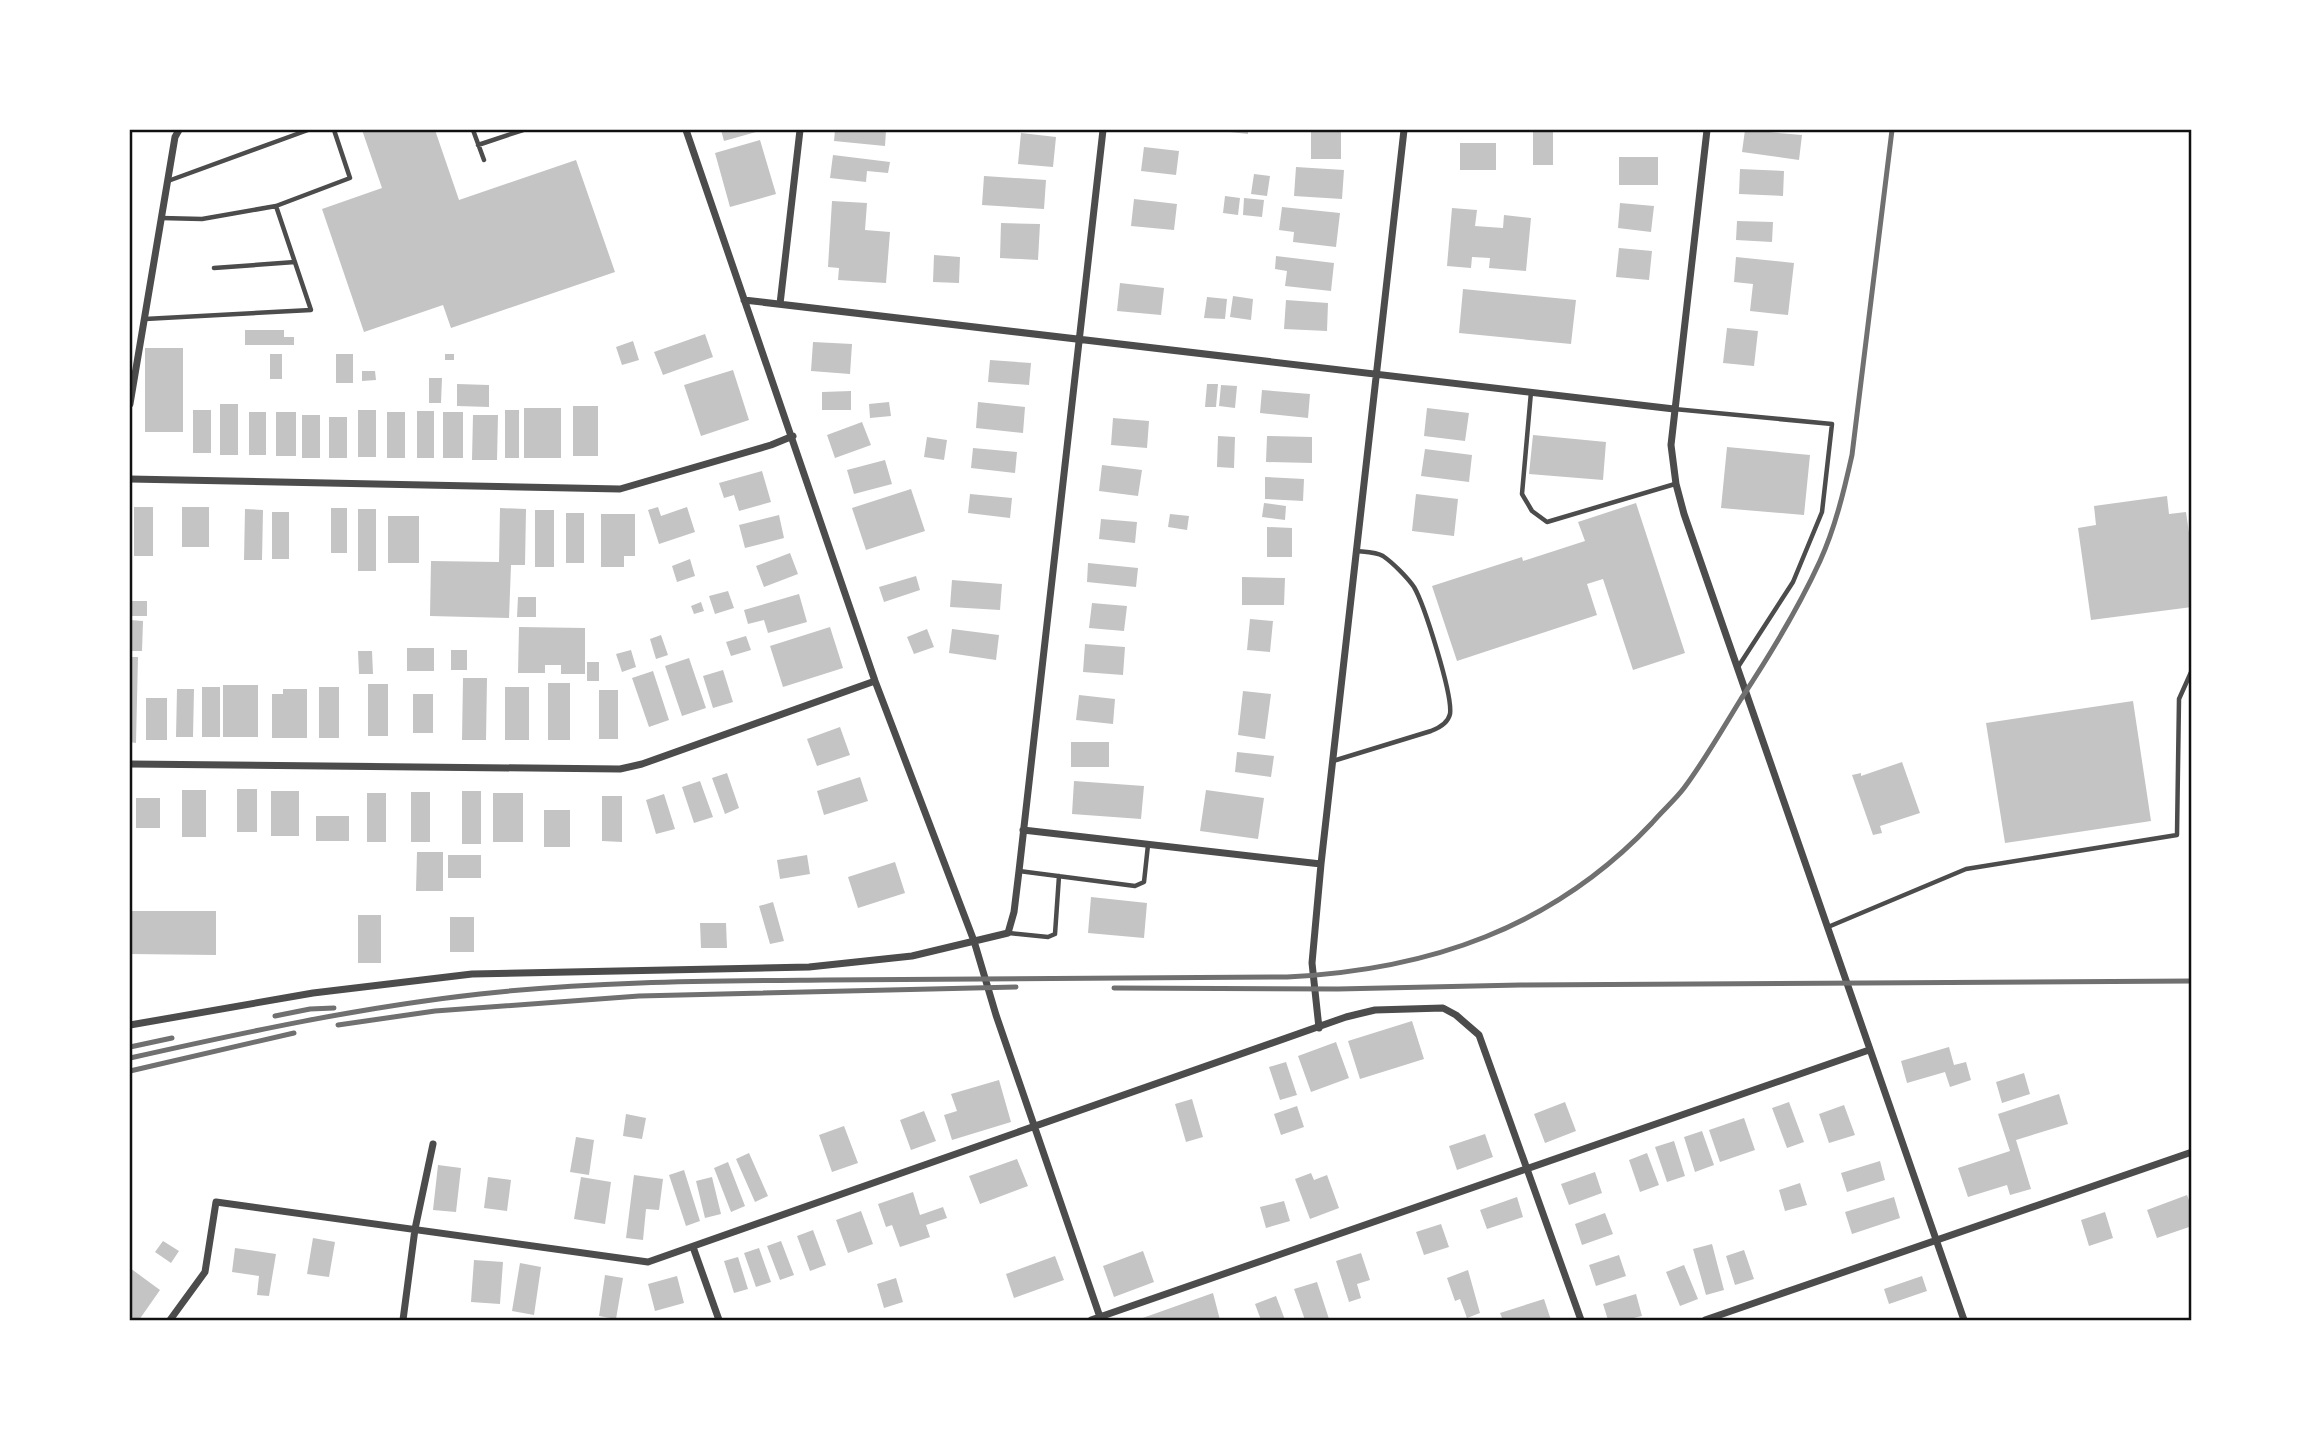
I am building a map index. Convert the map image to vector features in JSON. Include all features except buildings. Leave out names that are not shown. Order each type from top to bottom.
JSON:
[{"type":"street","points":[[130,404],[161,218],[179,130]]},
{"type":"street","points":[[685,130],[793,436],[875,681],[974,940],[996,1015],[1101,1319]]},
{"type":"street","points":[[780,304],[800,130]]},
{"type":"street","points":[[130,1025],[313,993],[472,974],[809,967],[912,956],[1008,933],[1014,912],[1103,130]]},
{"type":"street","points":[[1319,1028],[1312,963],[1321,864],[1404,130]]},
{"type":"street","points":[[1707,130],[1674,409],[1671,445],[1676,484],[1868,1050],[1964,1321]]},
{"type":"street","points":[[744,300],[1674,409]]},
{"type":"street","points":[[130,479],[620,489],[771,445],[793,436]]},
{"type":"street","points":[[130,764],[620,769],[642,764],[875,681]]},
{"type":"street","points":[[1023,830],[1321,864]]},
{"type":"street","points":[[170,1321],[205,1272],[216,1202],[648,1262],[1375,1010],[1443,1008],[1456,1015],[1479,1035],[1581,1321]]},
{"type":"street","points":[[1091,1321],[1868,1050]]},
{"type":"street","points":[[403,1321],[415,1229],[433,1144]]},
{"type":"street","points":[[1705,1321],[2192,1152]]},
{"type":"street","points":[[693,1247],[719,1321]]},
{"type":"lane","points":[[168,181],[307,130]]},
{"type":"lane","points":[[161,218],[202,219],[276,206],[350,178],[334,130]]},
{"type":"lane","points":[[473,130],[484,160]]},
{"type":"lane","points":[[478,145],[523,130]]},
{"type":"lane","points":[[144,319],[311,310],[276,206]]},
{"type":"lane","points":[[214,268],[295,262]]},
{"type":"lane","points":[[1531,392],[1522,494],[1532,511],[1547,522],[1676,484]]},
{"type":"lane","points":[[1674,409],[1832,424],[1822,512],[1793,582],[1738,667]]},
{"type":"lane","points":[[1332,761],[1431,731],[1442,726],[1450,716],[1441,667],[1414,587],[1381,555],[1356,551]]},
{"type":"lane","points":[[1828,927],[1966,869],[2177,835],[2179,699],[2192,670]]},
{"type":"lane","points":[[1018,871],[1135,886],[1144,882],[1148,845]]},
{"type":"lane","points":[[1008,933],[1048,937],[1055,934],[1059,876]]},
{"type":"railway","points":[[130,1058],[348,1013],[480,994],[566,986],[652,982],[1287,977],[1339,973],[1390,965],[1439,953],[1486,937],[1530,916],[1573,890],[1614,859],[1680,792],[1707,755],[1773,649],[1820,561],[1835,522],[1852,455],[1892,130]]},
{"type":"railway","points":[[1114,988],[1338,989],[1520,985],[2192,981]]},
{"type":"railway","points":[[338,1025],[435,1011],[639,996],[1016,987]]},
{"type":"railway","points":[[275,1016],[310,1009],[334,1008]]},
{"type":"railway","points":[[130,1071],[294,1033]]},
{"type":"railway","points":[[130,1047],[172,1038]]}]
